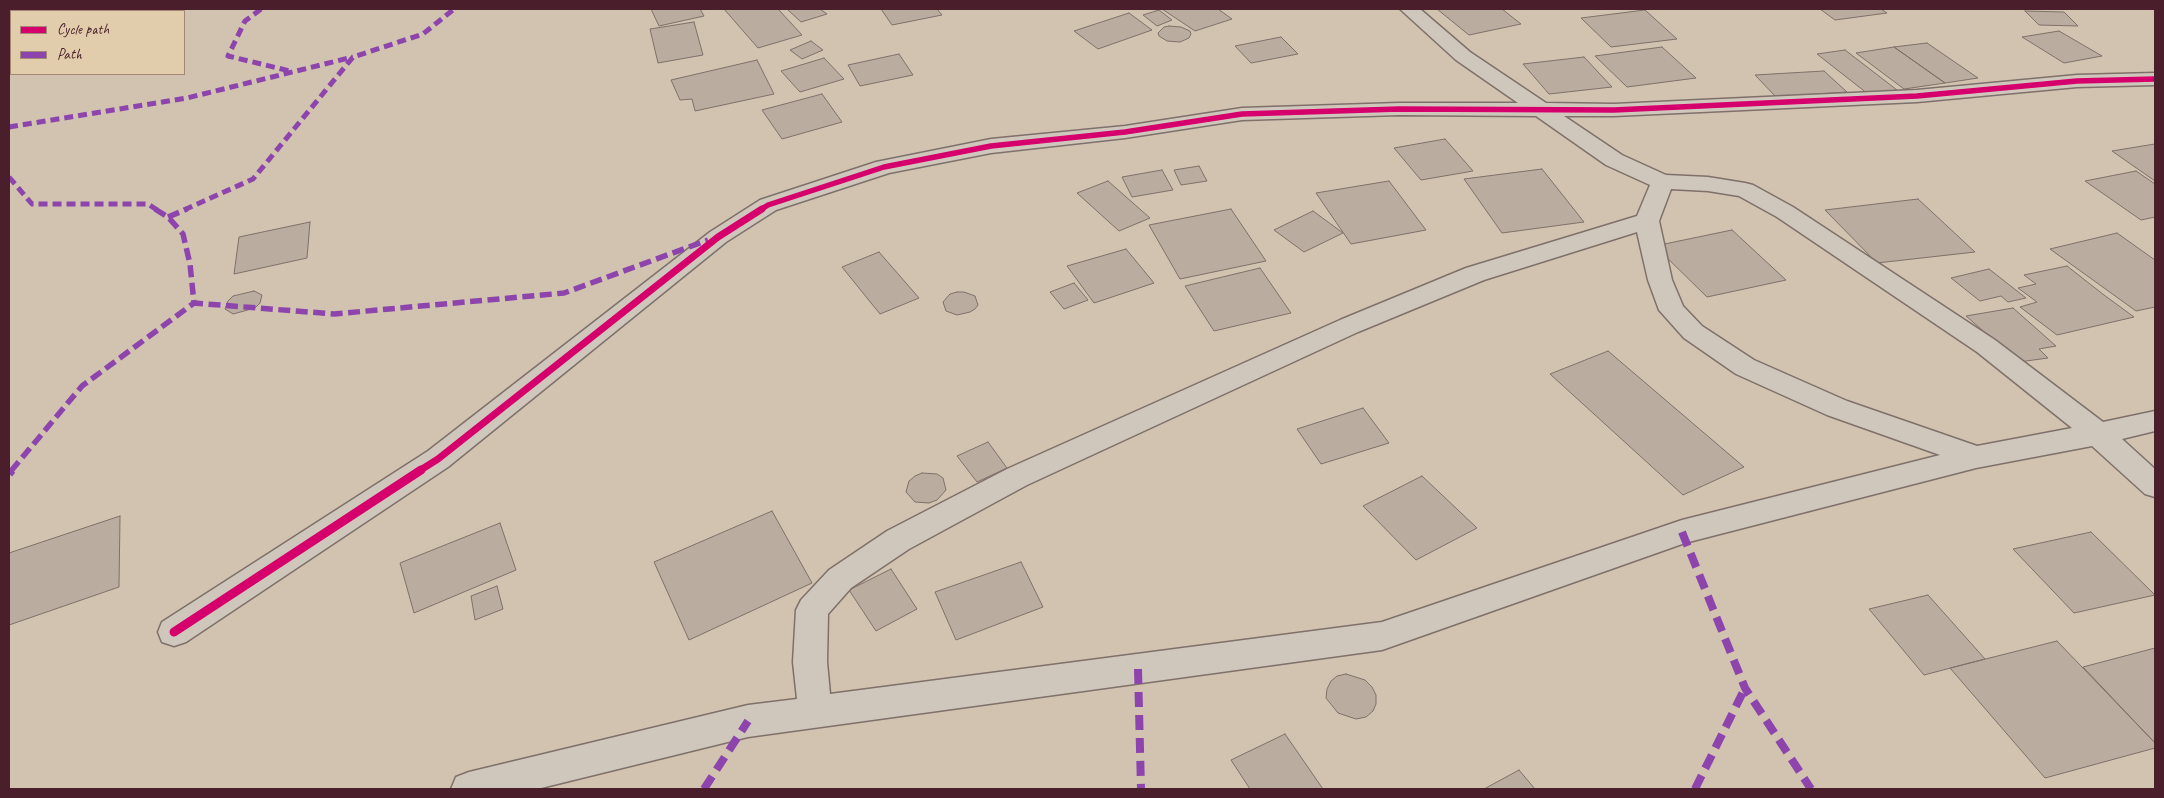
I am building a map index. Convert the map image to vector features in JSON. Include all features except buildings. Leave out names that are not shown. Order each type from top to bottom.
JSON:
[{"type":"street","points":[[1409,9],[1463,56],[1614,160],[1662,182],[1708,184],[1745,190],[1785,212],[1986,346],[2098,434],[2155,486]]},
{"type":"street","points":[[174,632],[438,459],[718,237],[768,205],[884,167],[991,146],[1125,132],[1242,114],[1399,109],[1540,108],[1614,110],[1908,97],[2077,81],[2155,79]]},
{"type":"street","points":[[1662,182],[1647,221],[1660,280],[1672,310],[1693,332],[1745,367],[1836,408],[1976,457]]},
{"type":"street","points":[[815,712],[810,662],[812,610],[840,579],[898,540],[1016,478],[1348,326],[1475,274],[1647,221]]},
{"type":"street","points":[[469,789],[748,721],[1382,636],[1682,532],[1976,457],[2098,434],[2155,421]]},
{"type":"marked path","points":[[261,9],[245,21],[228,56],[290,71]]},
{"type":"marked path","points":[[168,217],[253,179],[353,57],[423,34],[454,9]]},
{"type":"marked path","points":[[9,127],[187,98],[353,57]]},
{"type":"marked path","points":[[9,177],[32,204],[148,204],[168,217],[183,234],[190,264],[194,303],[334,314],[564,293],[708,240]]},
{"type":"marked path","points":[[9,474],[82,386],[194,303]]},
{"type":"marked path","points":[[1682,532],[1745,688],[1811,789]]},
{"type":"marked path","points":[[1138,669],[1141,789]]},
{"type":"marked path","points":[[1695,789],[1745,688]]},
{"type":"marked path","points":[[704,789],[748,721]]},
{"type":"cycle path","points":[[174,632],[438,459],[718,237],[768,205],[884,167],[991,146],[1125,132],[1242,114],[1399,109],[1614,110],[1917,96],[2077,81],[2155,79]]}]
